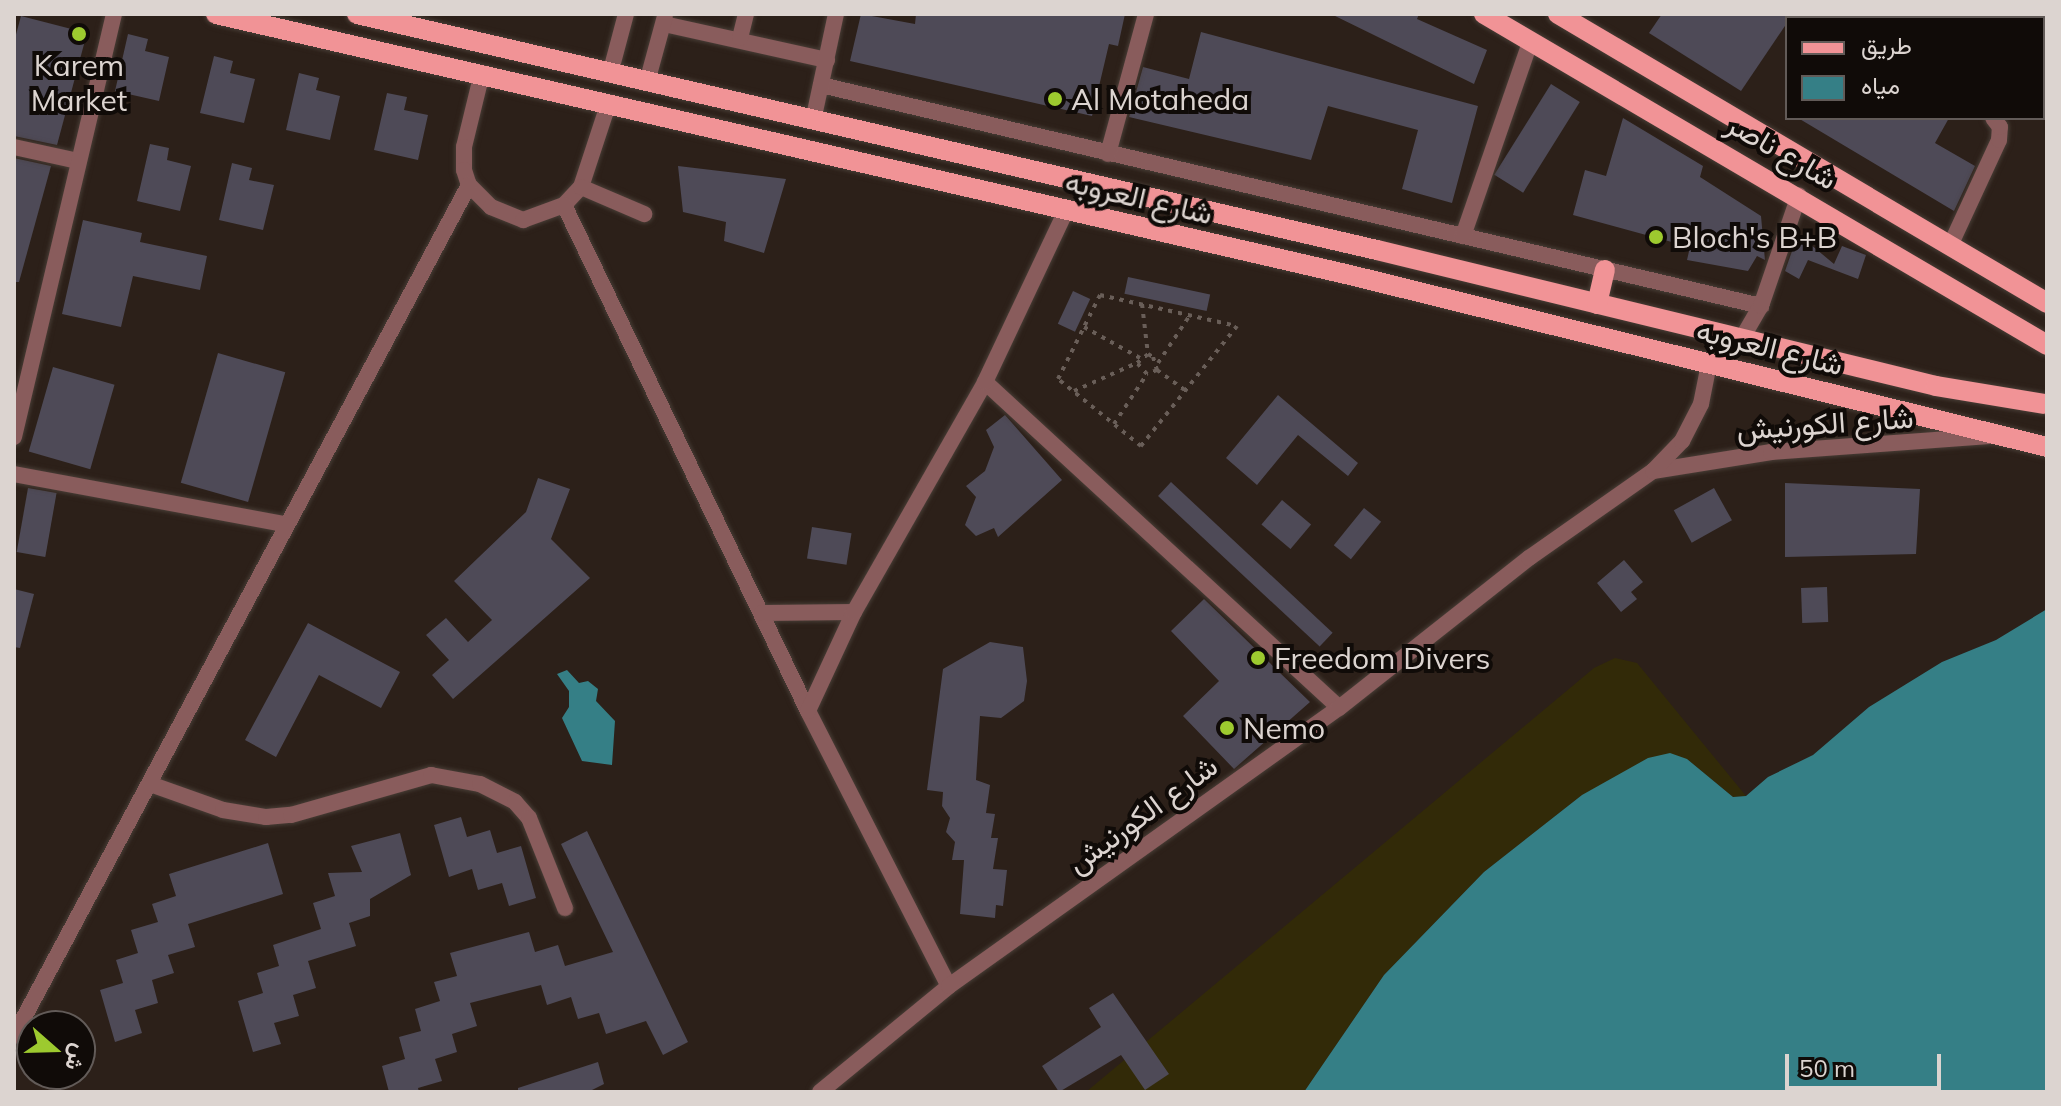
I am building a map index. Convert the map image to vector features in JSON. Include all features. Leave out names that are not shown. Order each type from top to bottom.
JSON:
[{"type":"main road","name":"شارع العروبه","points":[[216,14],[609,102],[1269,257],[2047,447]]},
{"type":"main road","name":"شارع العروبه","points":[[357,14],[398,18],[610,74],[1275,227],[1936,386],[2046,406]]},
{"type":"main road","name":"شارع ناصر","points":[[1484,14],[1799,195],[2047,345]]},
{"type":"main road","name":"شارع ناصر","points":[[1558,14],[2047,303]]},
{"type":"main road","points":[[1269,257],[1275,227]]},
{"type":"main road","points":[[1597,304],[1605,270]]},
{"type":"street","points":[[14,437],[114,14]]},
{"type":"street","points":[[610,74],[626,14]]},
{"type":"street","points":[[740,38],[746,14]]},
{"type":"street","points":[[813,121],[836,14]]},
{"type":"street","points":[[1108,154],[1146,14]]},
{"type":"street","points":[[647,82],[664,19],[827,60]]},
{"type":"street","points":[[1463,236],[1531,40]]},
{"type":"street","points":[[14,1036],[150,784],[283,524],[469,185],[464,147],[482,73]]},
{"type":"street","points":[[821,85],[1761,306]]},
{"type":"street","points":[[469,185],[491,207],[523,220],[564,205],[581,187],[609,102]]},
{"type":"street","points":[[1950,246],[1999,140],[2000,127],[1995,120]]},
{"type":"street","points":[[14,147],[78,161]]},
{"type":"street","points":[[581,187],[644,214]]},
{"type":"street","points":[[1741,340],[1761,306],[1799,195]]},
{"type":"street","points":[[564,205],[808,711],[949,986]]},
{"type":"street","points":[[808,711],[854,612],[985,382],[1066,211]]},
{"type":"street","name":"شارع الكورنيش","points":[[820,1092],[949,986],[1339,708],[1529,558],[1653,471],[1682,441],[1701,404],[1709,364]]},
{"type":"street","points":[[985,382],[1339,708]]},
{"type":"street","name":"شارع الكورنيش","points":[[1653,471],[1771,452],[1925,444],[2001,435]]},
{"type":"street","points":[[14,474],[283,524]]},
{"type":"street","points":[[762,613],[854,612]]},
{"type":"street","points":[[150,784],[223,810],[266,817],[291,815],[431,775],[480,784],[515,802],[529,818],[565,908]]},
{"type":"path","points":[[1100,295],[1142,304],[1237,326],[1141,446],[1058,379],[1100,295]]},
{"type":"path","points":[[1142,304],[1148,354],[1185,390]]},
{"type":"path","points":[[1114,424],[1190,315]]},
{"type":"path","points":[[1084,327],[1139,360],[1147,374]]},
{"type":"path","points":[[1073,391],[1148,354]]},
{"type":"sand","points":[[1615,658],[1637,663],[1746,796],[1733,797],[1687,759],[1582,795],[1484,872],[1384,975],[1304,1092],[1086,1092],[1594,668]]},
{"type":"water","points":[[2047,609],[2047,1092],[1304,1092],[1384,975],[1484,872],[1582,795],[1648,758],[1670,753],[1687,759],[1733,797],[1746,796],[1768,777],[1813,755],[1869,707],[1942,662],[1996,640]]},
{"type":"water","points":[[567,670],[579,683],[588,681],[598,689],[596,701],[615,721],[612,765],[582,761],[562,718],[569,707],[569,691],[557,674]]},
{"type":"building","points":[[861,14],[915,24],[916,14],[1125,14],[1118,46],[1109,44],[1092,116],[850,61]]},
{"type":"building","points":[[1331,14],[1419,14],[1417,19],[1487,50],[1474,84]]},
{"type":"building","points":[[1662,14],[1793,14],[1785,16],[1785,26],[1741,91],[1649,33]]},
{"type":"building","points":[[21,16],[87,33],[57,145],[14,136],[14,42]]},
{"type":"building","points":[[1201,32],[1478,106],[1452,203],[1402,189],[1418,130],[1328,106],[1311,160],[1129,117],[1143,67],[1189,79]]},
{"type":"building","points":[[128,34],[148,39],[145,51],[169,57],[159,101],[115,91]]},
{"type":"building","points":[[214,56],[233,61],[230,73],[255,79],[244,123],[200,113]]},
{"type":"building","points":[[299,73],[319,78],[316,90],[340,96],[330,140],[286,130]]},
{"type":"building","points":[[1551,84],[1580,102],[1523,193],[1494,175]]},
{"type":"building","points":[[387,93],[407,97],[404,110],[428,115],[418,160],[374,150]]},
{"type":"building","points":[[1623,118],[1703,166],[1700,177],[1761,216],[1765,260],[1757,256],[1748,271],[1687,260],[1690,247],[1573,215],[1585,170],[1606,176]]},
{"type":"building","points":[[1801,120],[1948,120],[1935,143],[1975,166],[1954,211]]},
{"type":"building","points":[[150,144],[169,148],[167,160],[191,166],[180,211],[137,201]]},
{"type":"building","points":[[14,158],[51,166],[19,282],[14,282]]},
{"type":"building","points":[[232,163],[252,168],[249,180],[274,185],[263,230],[219,220]]},
{"type":"building","points":[[678,166],[786,179],[764,253],[724,241],[726,222],[683,212]]},
{"type":"building","points":[[83,220],[142,233],[140,242],[207,256],[200,290],[133,276],[121,327],[62,314]]},
{"type":"building","points":[[1798,234],[1834,264],[1842,246],[1866,255],[1858,279],[1808,260],[1799,279],[1785,271]]},
{"type":"building","points":[[1128,277],[1210,294],[1207,311],[1124,294]]},
{"type":"building","points":[[1073,291],[1090,299],[1075,332],[1058,324]]},
{"type":"building","points":[[218,353],[285,372],[248,502],[181,483]]},
{"type":"building","points":[[53,367],[115,385],[90,469],[29,452]]},
{"type":"building","points":[[1278,395],[1358,463],[1348,476],[1298,435],[1257,485],[1226,458]]},
{"type":"building","points":[[1005,415],[1062,480],[998,537],[994,528],[976,536],[965,525],[976,497],[966,486],[985,471],[994,447],[986,430]]},
{"type":"building","points":[[538,478],[570,489],[551,539],[590,578],[453,699],[432,675],[449,660],[426,635],[446,618],[468,642],[492,620],[454,581],[526,512]]},
{"type":"building","points":[[1171,482],[1333,633],[1320,647],[1158,496]]},
{"type":"building","points":[[1785,483],[1920,489],[1916,554],[1785,557]]},
{"type":"building","points":[[28,488],[57,493],[45,557],[17,552]]},
{"type":"building","points":[[1714,488],[1732,520],[1692,543],[1674,510]]},
{"type":"building","points":[[1282,500],[1311,524],[1291,549],[1261,525]]},
{"type":"building","points":[[1364,508],[1381,522],[1351,559],[1334,545]]},
{"type":"building","points":[[812,527],[852,533],[847,565],[807,559]]},
{"type":"building","points":[[1624,560],[1643,582],[1631,592],[1637,599],[1621,612],[1597,583]]},
{"type":"building","points":[[1827,587],[1828,622],[1802,623],[1801,588]]},
{"type":"building","points":[[14,589],[34,594],[20,648],[14,647]]},
{"type":"building","points":[[1204,599],[1310,702],[1234,769],[1183,716],[1219,681],[1171,631]]},
{"type":"building","points":[[308,623],[400,672],[381,708],[319,675],[276,757],[245,740]]},
{"type":"building","points":[[990,642],[1023,647],[1027,681],[1024,701],[1001,718],[980,716],[976,780],[990,785],[986,813],[995,814],[991,838],[998,838],[993,869],[1007,870],[1003,906],[996,905],[995,918],[960,914],[964,860],[952,860],[955,842],[946,832],[950,818],[942,806],[943,792],[927,790],[943,669]]},
{"type":"building","points":[[461,817],[467,837],[490,830],[497,853],[521,846],[536,898],[509,906],[502,883],[478,890],[472,869],[449,877],[434,825]]},
{"type":"building","points":[[587,831],[688,1042],[663,1055],[646,1021],[606,1034],[599,1013],[578,1019],[571,997],[547,1005],[541,985],[470,1003],[477,1026],[452,1034],[457,1052],[435,1059],[442,1081],[418,1088],[419,1092],[389,1092],[382,1066],[405,1059],[399,1037],[421,1031],[415,1009],[440,1001],[434,982],[457,976],[450,953],[529,932],[535,952],[558,945],[565,966],[613,952],[561,844]]},
{"type":"building","points":[[400,833],[411,875],[370,899],[370,916],[349,923],[356,946],[308,961],[316,988],[293,995],[299,1016],[274,1023],[281,1044],[253,1052],[238,1001],[263,993],[257,973],[279,966],[273,945],[321,929],[313,903],[335,896],[328,873],[362,872],[351,846]]},
{"type":"building","points":[[268,843],[283,894],[188,924],[195,947],[168,955],[174,973],[152,980],[158,1003],[135,1010],[142,1033],[115,1042],[100,990],[123,983],[116,960],[138,953],[131,930],[158,922],[152,904],[176,896],[169,874]]},
{"type":"building","points":[[1113,993],[1169,1074],[1145,1090],[1121,1055],[1059,1092],[1042,1066],[1101,1027],[1089,1008]]},
{"type":"building","points":[[598,1062],[604,1084],[588,1092],[518,1092],[518,1088]]},
{"type":"place","name":"Karem Market","points":[[79,34]]},
{"type":"place","name":"Al Motaheda","points":[[1055,99]]},
{"type":"place","name":"Bloch's B+B","points":[[1656,237]]},
{"type":"place","name":"Freedom Divers","points":[[1258,658]]},
{"type":"place","name":"Nemo","points":[[1227,728]]}]
